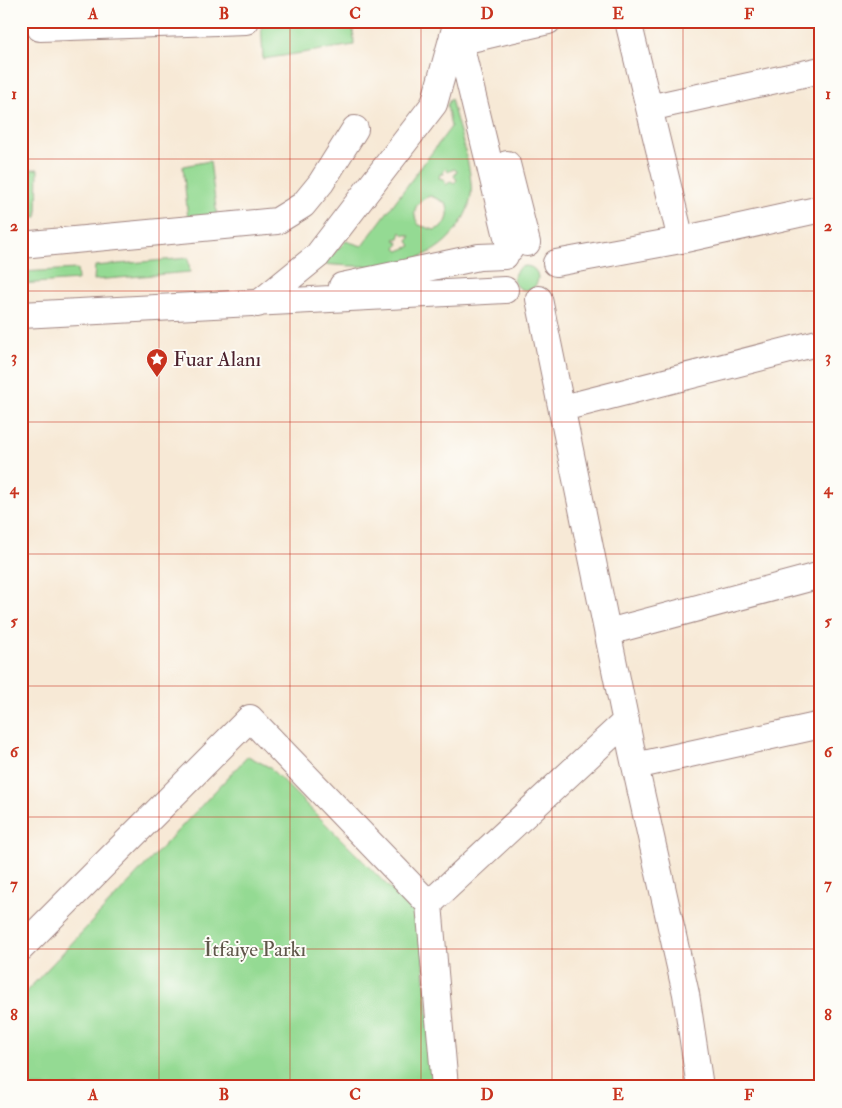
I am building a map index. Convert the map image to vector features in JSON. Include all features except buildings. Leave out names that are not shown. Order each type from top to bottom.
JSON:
[{"type":"street","points":[[40,21],[40,28],[246,21]]},
{"type":"street","points":[[464,26],[548,21]]},
{"type":"street","points":[[628,21],[681,240]]},
{"type":"street","points":[[464,26],[514,249]]},
{"type":"street","points":[[258,304],[317,256],[434,104],[464,26]]},
{"type":"street","points":[[649,108],[821,70]]},
{"type":"street","points":[[21,245],[277,222],[303,205],[321,183],[355,129]]},
{"type":"street","points":[[556,262],[681,240],[821,209]]},
{"type":"street","points":[[258,304],[514,249],[545,248],[556,262],[557,281],[547,297],[529,303],[511,298],[500,283],[499,265],[514,249]]},
{"type":"street","points":[[21,315],[505,290]]},
{"type":"street","points":[[539,300],[563,408],[635,766],[686,994],[700,1087]]},
{"type":"street","points":[[563,408],[821,342]]},
{"type":"street","points":[[608,632],[821,575]]},
{"type":"street","points":[[21,948],[250,718],[428,904],[445,1087]]},
{"type":"street","points":[[428,904],[626,721]]},
{"type":"street","points":[[635,766],[821,725]]},
{"type":"green space","points":[[261,21],[353,21],[354,45],[263,59]]},
{"type":"green space","points":[[451,98],[471,185],[471,195],[467,210],[454,232],[441,245],[427,254],[411,260],[376,266],[323,264],[346,241],[362,246],[451,127],[447,105]],"holes":[[[446,168],[448,172],[454,169],[457,171],[454,176],[457,180],[454,183],[451,181],[446,185],[444,179],[439,178],[440,174],[444,174],[443,171]],[[431,196],[446,203],[447,220],[442,226],[434,230],[419,225],[416,220],[416,207],[418,203]],[[401,232],[404,235],[409,235],[408,241],[411,246],[399,251],[396,249],[399,243],[394,239],[399,238]]]},
{"type":"green space","points":[[210,161],[217,216],[188,219],[183,166]]},
{"type":"green space","points":[[38,169],[37,217],[21,218],[21,170]]},
{"type":"green space","points":[[188,258],[190,272],[94,280],[95,266]]},
{"type":"green space","points":[[526,266],[531,267],[537,273],[537,283],[531,289],[526,290],[521,289],[515,283],[514,278],[515,273],[521,267]]},
{"type":"green space","points":[[77,269],[78,280],[21,284],[21,272]]},
{"type":"green space","name":"İtfaiye Parkı","points":[[248,756],[269,767],[420,918],[434,1087],[21,1087],[21,997]]},
{"type":"place","name":"Fuar Alanı","points":[[157,378]]}]
